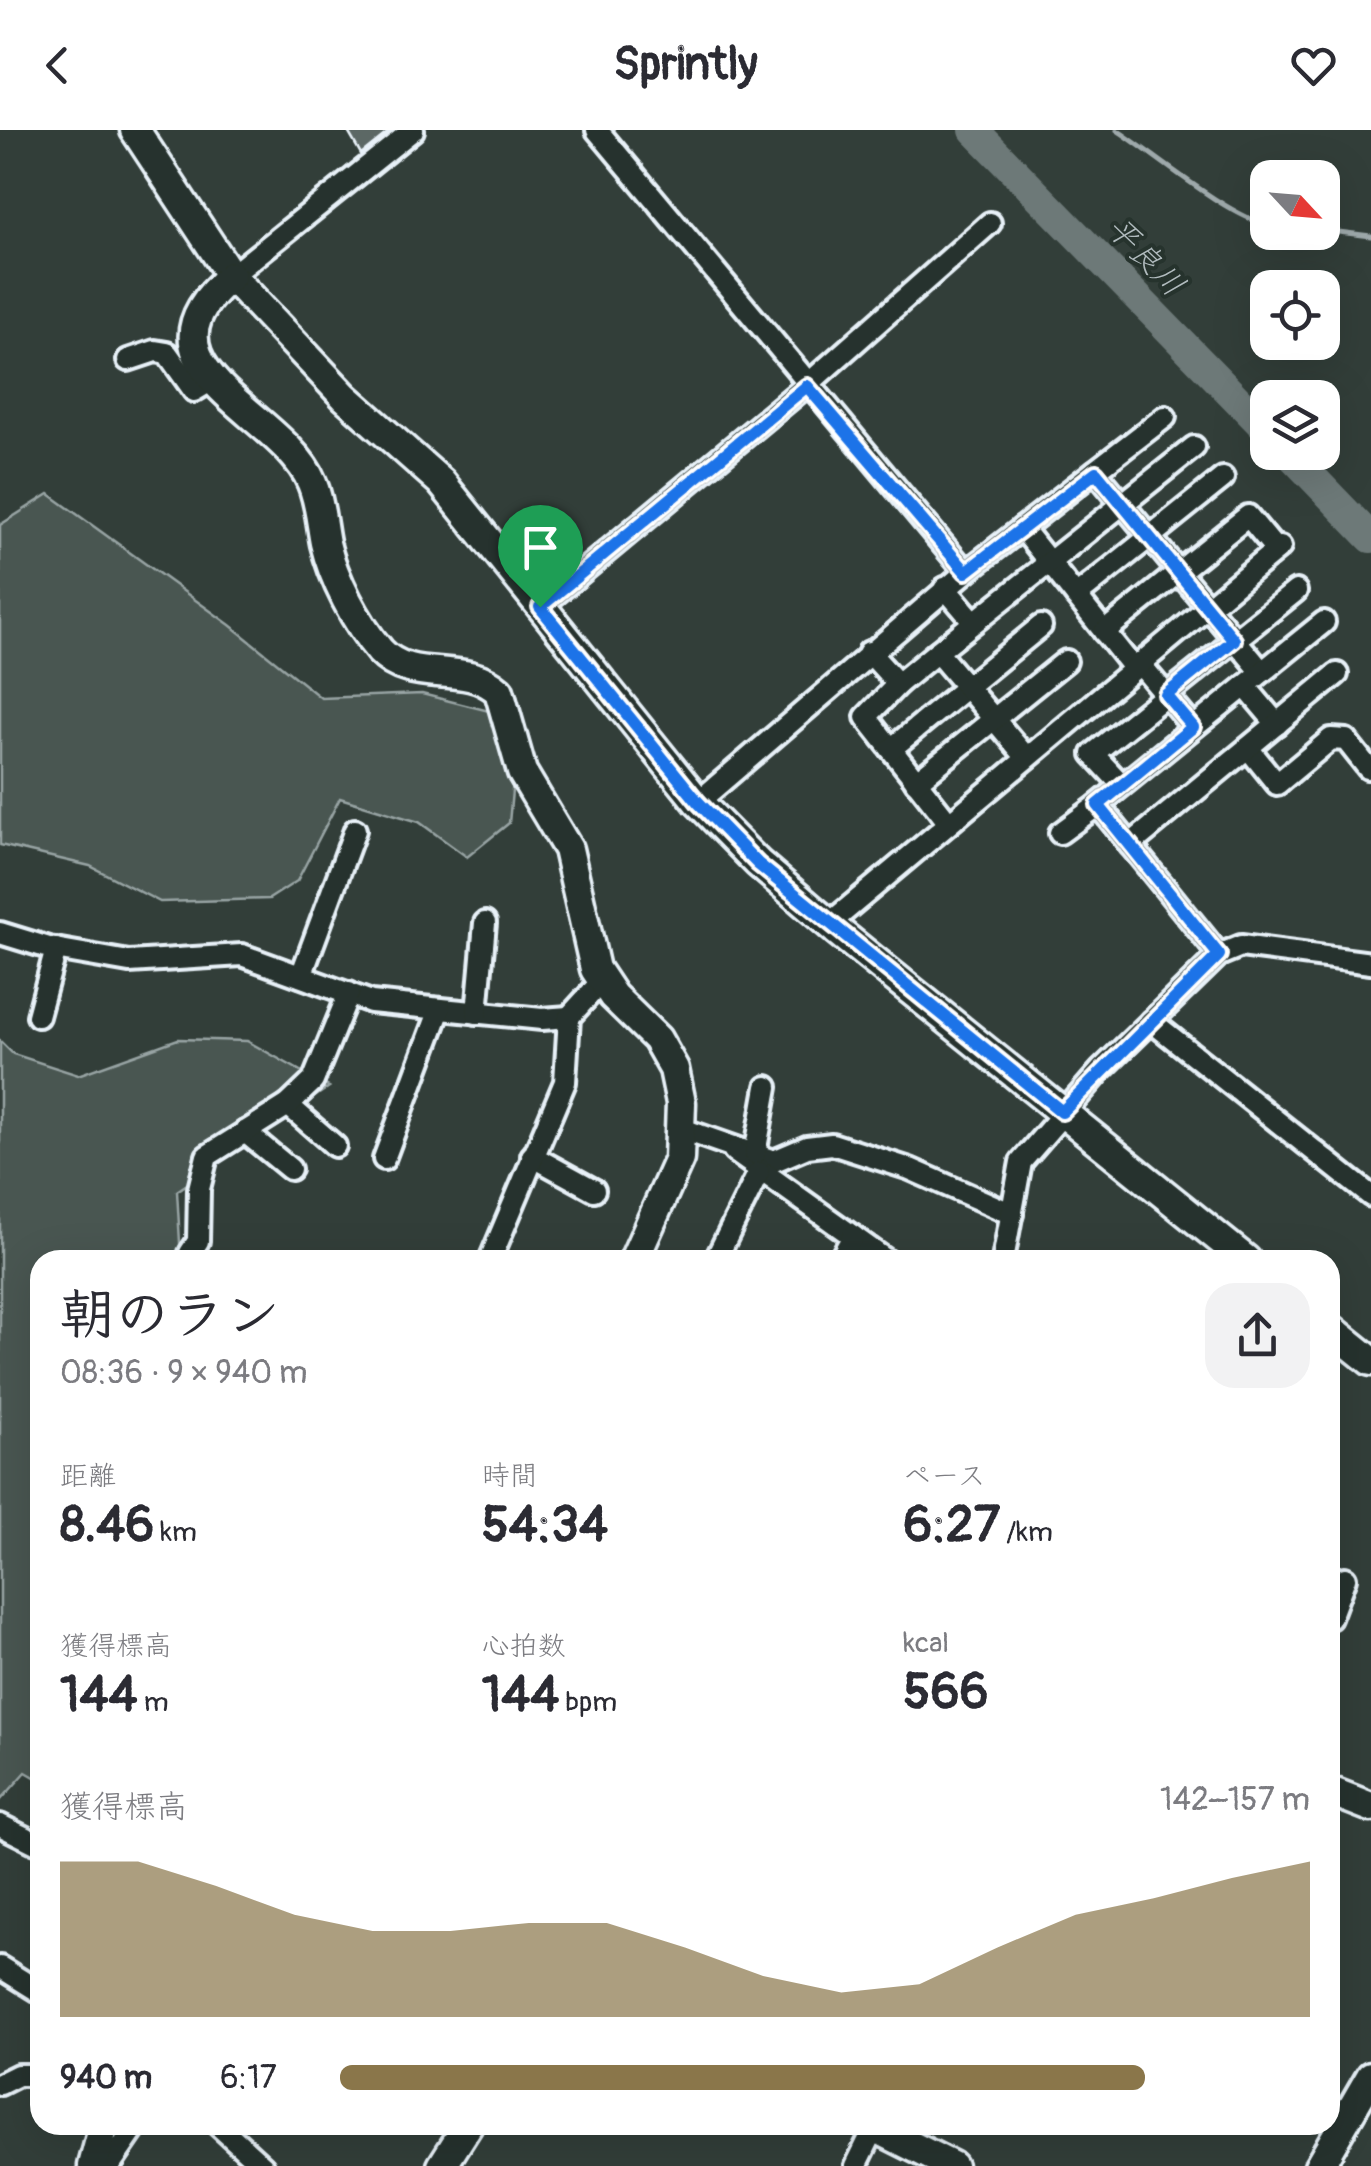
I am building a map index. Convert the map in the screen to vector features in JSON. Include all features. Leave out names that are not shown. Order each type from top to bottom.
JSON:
[{"type":"street","points":[[135,130],[231,276],[345,397],[441,482],[698,802],[758,864],[1234,1250]]},
{"type":"street","points":[[413,130],[207,296],[194,320],[201,360],[214,379],[305,469],[320,510],[335,574],[380,650],[413,670],[468,672],[498,691],[522,772],[568,850],[601,982],[668,1054],[681,1103],[679,1159],[638,1250]]},
{"type":"street","points":[[597,130],[966,572]]},
{"type":"street","points":[[540,607],[807,386],[990,223]]},
{"type":"street","points":[[128,360],[155,351],[167,353],[194,392],[214,379]]},
{"type":"street","points":[[698,802],[946,588],[1165,417]]},
{"type":"street","points":[[949,824],[866,717],[898,684],[1194,447]]},
{"type":"street","points":[[1096,472],[1262,672]]},
{"type":"street","points":[[1076,596],[1223,478]]},
{"type":"street","points":[[829,924],[1278,548],[1248,516],[1104,632]]},
{"type":"street","points":[[1022,528],[1104,632],[1193,727]]},
{"type":"street","points":[[946,588],[974,622]]},
{"type":"street","points":[[1122,785],[1092,754],[1296,591]]},
{"type":"street","points":[[1060,833],[1324,622]]},
{"type":"street","points":[[891,749],[1040,626]]},
{"type":"street","points":[[869,652],[898,684]]},
{"type":"street","points":[[937,652],[1027,758]]},
{"type":"street","points":[[916,782],[1066,661]]},
{"type":"street","points":[[1130,845],[1337,674]]},
{"type":"street","points":[[1245,686],[1277,724]]},
{"type":"street","points":[[1248,748],[1277,784],[1331,739],[1346,740],[1368,768]]},
{"type":"street","points":[[1098,805],[1219,955]]},
{"type":"street","points":[[301,976],[356,830]]},
{"type":"street","points":[[478,1013],[485,923]]},
{"type":"street","points":[[0,933],[56,950],[129,962],[242,955],[371,1002],[542,1019],[570,1017]]},
{"type":"street","points":[[1006,1250],[1022,1162],[1062,1112],[1219,955],[1240,946],[1371,963]]},
{"type":"street","points":[[38,1016],[56,950]]},
{"type":"street","points":[[494,1250],[565,1082],[570,1017],[601,982]]},
{"type":"street","points":[[191,1250],[200,1230],[199,1189],[207,1156],[288,1105],[313,1081],[349,993]]},
{"type":"street","points":[[384,1158],[440,1009]]},
{"type":"street","points":[[1151,1021],[1371,1196]]},
{"type":"street","points":[[720,1250],[757,1163],[767,1087]]},
{"type":"street","points":[[288,1105],[336,1146]]},
{"type":"street","points":[[682,1129],[723,1141],[872,1250]]},
{"type":"street","points":[[245,1132],[290,1169]]},
{"type":"street","points":[[757,1163],[774,1161],[807,1147],[832,1144],[910,1170],[1012,1214]]},
{"type":"street","points":[[532,1156],[594,1190]]},
{"type":"street","points":[[845,1250],[853,1236]]},
{"type":"street","points":[[1340,1336],[1371,1361]]},
{"type":"street","points":[[1340,1591],[1345,1578]]},
{"type":"street","points":[[1340,1795],[1371,1808]]},
{"type":"street","points":[[0,1826],[30,1840]]},
{"type":"street","points":[[0,1967],[30,1986]]},
{"type":"street","points":[[0,2084],[18,2075],[30,2075]]},
{"type":"street","points":[[1340,2134],[1367,2092]]},
{"type":"street","points":[[93,2166],[101,2135]]},
{"type":"street","points":[[109,2166],[130,2135]]},
{"type":"street","points":[[229,2135],[263,2166]]},
{"type":"street","points":[[442,2166],[462,2135]]},
{"type":"street","points":[[856,2166],[870,2135]]},
{"type":"street","points":[[892,2135],[952,2166]]},
{"type":"street","points":[[1319,2166],[1339,2135]]},
{"type":"shaded area","points":[[49,494],[230,625],[321,698],[422,694],[497,713],[513,780],[509,823],[467,857],[419,822],[340,798],[297,881],[269,899],[160,902],[90,866],[0,845],[0,525]]},
{"type":"shaded area","points":[[178,1039],[247,1041],[329,1087],[177,1191],[180,1250],[30,1250],[30,1774],[26,1772],[0,1801],[0,1041],[13,1054],[78,1075]]},
{"type":"building","points":[[347,130],[391,130],[361,154]]},
{"type":"waterway","name":"平良川","points":[[974,130],[1250,413]]},
{"type":"waterway","points":[[1117,130],[1250,219]]},
{"type":"waterway","points":[[1340,232],[1371,236]]},
{"type":"waterway","name":"平良川","points":[[1305,470],[1371,538]]},
{"type":"route","points":[[807,386],[966,572],[1096,472],[1234,640],[1166,695],[1193,727],[1098,805],[1219,955],[1062,1112],[758,864],[698,802],[540,607],[807,386]]}]
